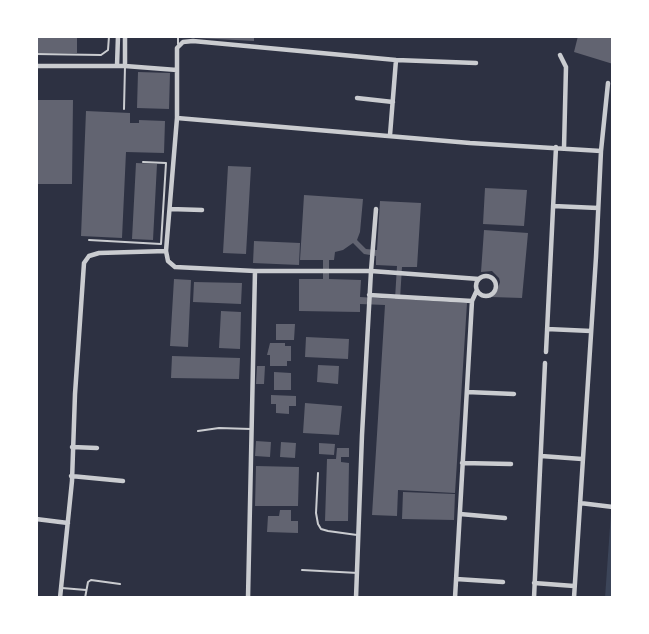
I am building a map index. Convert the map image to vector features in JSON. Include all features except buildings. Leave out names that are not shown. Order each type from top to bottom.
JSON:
[{"type":"street","points":[[117,66],[118,36]]},
{"type":"street","points":[[125,36],[125,66]]},
{"type":"street","points":[[476,63],[396,60],[193,40],[183,42],[178,47],[177,118],[166,251],[168,261],[175,267],[255,271],[371,271],[479,279],[489,277],[494,280],[496,286],[488,295],[482,295],[477,290]]},
{"type":"street","points":[[560,55],[566,67],[564,148]]},
{"type":"street","points":[[390,135],[396,60]]},
{"type":"street","points":[[36,66],[125,66],[177,70]]},
{"type":"street","points":[[574,598],[601,151],[608,83]]},
{"type":"street","points":[[357,98],[393,102]]},
{"type":"street","points":[[177,118],[470,143],[601,151]]},
{"type":"street","points":[[546,352],[556,147]]},
{"type":"street","points":[[553,206],[598,208]]},
{"type":"street","points":[[170,207],[202,210]]},
{"type":"street","points":[[356,598],[369,295],[376,209]]},
{"type":"street","points":[[60,598],[72,481],[72,447],[84,264],[89,256],[99,253],[166,251]]},
{"type":"street","points":[[248,598],[255,271]]},
{"type":"street","points":[[455,598],[472,301],[479,279]]},
{"type":"street","points":[[369,295],[472,301]]},
{"type":"street","points":[[547,329],[591,331]]},
{"type":"street","points":[[534,598],[545,363]]},
{"type":"street","points":[[467,392],[514,394]]},
{"type":"street","points":[[72,447],[97,448]]},
{"type":"street","points":[[541,456],[582,459]]},
{"type":"street","points":[[462,463],[511,464]]},
{"type":"street","points":[[71,476],[123,481]]},
{"type":"street","points":[[580,502],[613,507]]},
{"type":"street","points":[[460,514],[505,518]]},
{"type":"street","points":[[36,519],[68,523]]},
{"type":"street","points":[[456,579],[503,582]]},
{"type":"street","points":[[534,583],[574,586]]},
{"type":"lane","points":[[36,54],[102,54],[108,50],[109,36]]},
{"type":"lane","points":[[178,36],[178,47]]},
{"type":"lane","points":[[124,109],[125,66]]},
{"type":"lane","points":[[90,240],[161,244],[166,163],[143,162]]},
{"type":"lane","points":[[163,205],[170,207]]},
{"type":"lane","points":[[198,431],[219,428],[251,429]]},
{"type":"lane","points":[[318,473],[316,513],[321,529],[360,535]]},
{"type":"lane","points":[[302,570],[358,573]]},
{"type":"lane","points":[[85,598],[91,580],[120,584]]},
{"type":"lane","points":[[61,588],[86,590]]},
{"type":"shaded area","points":[[613,484],[613,598],[605,598]]}]
